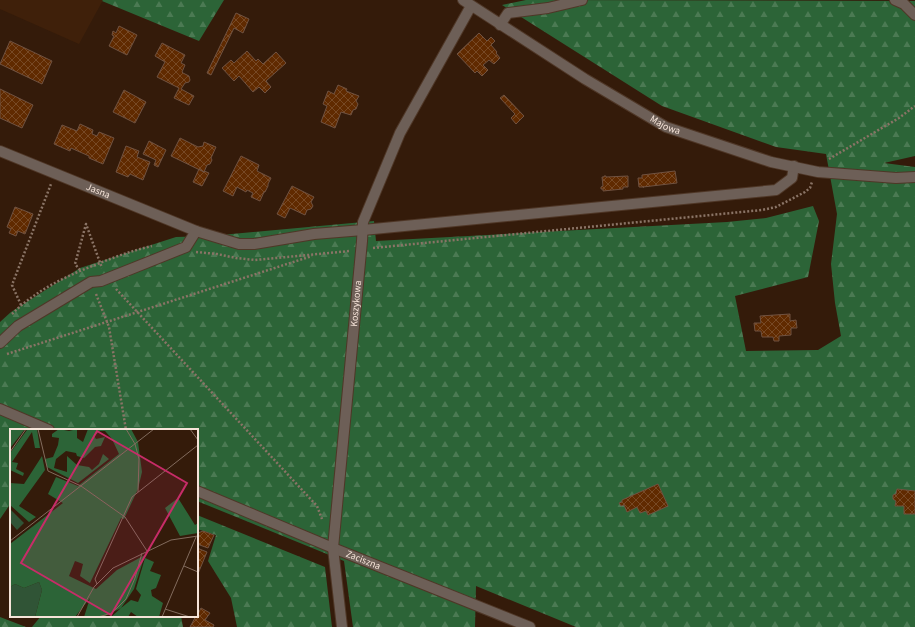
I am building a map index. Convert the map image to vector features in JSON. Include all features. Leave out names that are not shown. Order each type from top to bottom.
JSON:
[{"type":"street","points":[[500,25],[508,13],[548,8],[582,0]]},
{"type":"street","points":[[895,0],[904,4],[915,14]]},
{"type":"street","name":"Majowa","points":[[467,3],[585,79],[666,127],[771,162],[818,172],[896,178],[915,177]]},
{"type":"street","name":"Koszykowa","points":[[342,627],[333,548],[362,250],[363,222],[400,133],[467,3]]},
{"type":"street","name":"Jasna","points":[[0,151],[196,232],[239,244],[254,244],[314,234],[776,190],[792,178],[794,166]]},
{"type":"street","points":[[0,343],[18,326],[91,282],[106,279],[186,247],[196,232]]},
{"type":"street","points":[[0,410],[48,429]]},
{"type":"street","name":"Zaciszna","points":[[198,491],[333,548],[530,627]]},
{"type":"path","points":[[829,159],[898,118],[915,106]]},
{"type":"path","points":[[823,158],[837,160]]},
{"type":"path","points":[[21,305],[12,285],[55,174]]},
{"type":"path","points":[[186,247],[199,252],[250,260],[762,210],[776,207],[808,191],[812,180]]},
{"type":"path","points":[[126,429],[109,327],[91,282],[75,264],[86,224],[106,279],[317,506],[323,520]]},
{"type":"path","points":[[11,315],[21,305],[58,281],[80,270],[153,246]]},
{"type":"path","points":[[0,356],[318,254]]},
{"type":"shaded area","points":[[0,0],[103,0],[79,44],[0,9]]},
{"type":"green space","points":[[224,0],[199,41],[102,1]]},
{"type":"green space","points":[[526,0],[915,1],[915,156],[884,163],[915,167],[915,627],[576,627],[476,586],[475,627],[353,627],[344,561],[198,501],[198,429],[10,429],[10,504],[0,519],[0,322],[11,312],[80,268],[176,237],[210,236],[374,221],[376,241],[727,222],[766,218],[813,206],[819,221],[808,277],[735,296],[746,351],[818,350],[841,336],[835,303],[831,264],[837,214],[826,154],[776,147],[662,106],[502,5]]},
{"type":"green space","points":[[198,515],[325,567],[332,627],[237,627],[231,598],[208,561],[216,535],[198,529]]},
{"type":"green space","points":[[0,617],[26,627],[0,627]]},
{"type":"green space","points":[[40,617],[181,617],[183,627],[32,627]]},
{"type":"building","points":[[236,13],[249,19],[243,33],[234,28],[211,75],[207,73]]},
{"type":"building","points":[[119,26],[137,35],[127,55],[109,46],[114,36],[112,35],[113,31],[116,33]]},
{"type":"building","points":[[479,33],[487,41],[491,37],[495,41],[491,45],[500,58],[494,64],[489,60],[483,65],[488,70],[482,76],[477,71],[475,73],[457,54]]},
{"type":"building","points":[[10,41],[52,61],[42,84],[0,64]]},
{"type":"building","points":[[162,43],[185,55],[181,63],[185,65],[182,72],[189,76],[190,80],[189,82],[185,83],[181,89],[194,96],[189,105],[174,98],[179,88],[157,77],[165,62],[155,56]]},
{"type":"building","points":[[247,51],[256,61],[258,59],[263,64],[276,52],[286,63],[266,81],[271,87],[265,93],[259,87],[253,92],[239,76],[234,81],[222,68],[231,60],[234,63]]},
{"type":"building","points":[[338,85],[347,89],[346,91],[359,96],[356,101],[358,104],[356,109],[353,110],[351,115],[341,112],[335,128],[321,122],[327,106],[323,104],[328,91],[334,94]]},
{"type":"building","points":[[0,89],[33,105],[22,128],[0,118]]},
{"type":"building","points":[[124,90],[146,102],[135,123],[113,112]]},
{"type":"building","points":[[504,95],[524,116],[516,124],[511,118],[515,114],[500,98]]},
{"type":"building","points":[[80,124],[93,130],[92,134],[97,136],[99,132],[114,138],[103,164],[71,148],[70,151],[54,144],[62,125],[77,131]]},
{"type":"building","points":[[180,138],[198,147],[203,146],[204,142],[216,147],[211,158],[212,160],[210,164],[207,165],[204,172],[171,156]]},
{"type":"building","points":[[149,141],[166,150],[158,167],[154,165],[156,160],[143,154]]},
{"type":"building","points":[[126,146],[139,151],[137,157],[150,162],[143,180],[130,174],[128,177],[116,172]]},
{"type":"building","points":[[241,156],[259,165],[257,171],[271,178],[260,201],[251,197],[253,193],[247,190],[246,192],[237,187],[233,196],[223,191]]},
{"type":"building","points":[[199,169],[209,173],[202,186],[193,182]]},
{"type":"building","points":[[675,171],[677,183],[639,187],[638,178],[642,178],[642,175]]},
{"type":"building","points":[[628,176],[628,187],[603,191],[601,187],[603,186],[602,177]]},
{"type":"building","points":[[292,186],[314,197],[311,202],[313,206],[311,209],[307,210],[305,215],[290,208],[285,218],[277,214]]},
{"type":"building","points":[[15,207],[33,214],[25,234],[18,231],[16,236],[9,233],[11,229],[7,227]]},
{"type":"building","points":[[790,314],[790,321],[796,320],[797,328],[791,328],[791,335],[779,336],[779,341],[774,341],[773,337],[762,337],[761,331],[755,331],[754,323],[761,323],[760,316]]},
{"type":"building","points":[[658,484],[668,506],[648,515],[646,511],[640,513],[637,507],[627,512],[624,505],[621,506],[619,503],[622,502],[622,500]]},
{"type":"building","points":[[897,489],[915,491],[915,514],[904,514],[904,506],[895,506],[896,501],[893,499],[893,495],[896,494]]},
{"type":"building","points":[[203,531],[214,535],[208,548],[198,544],[198,533]]},
{"type":"building","points":[[198,548],[207,552],[198,574]]},
{"type":"building","points":[[201,608],[210,613],[205,620],[214,625],[213,627],[190,627],[195,617],[198,617]]}]
